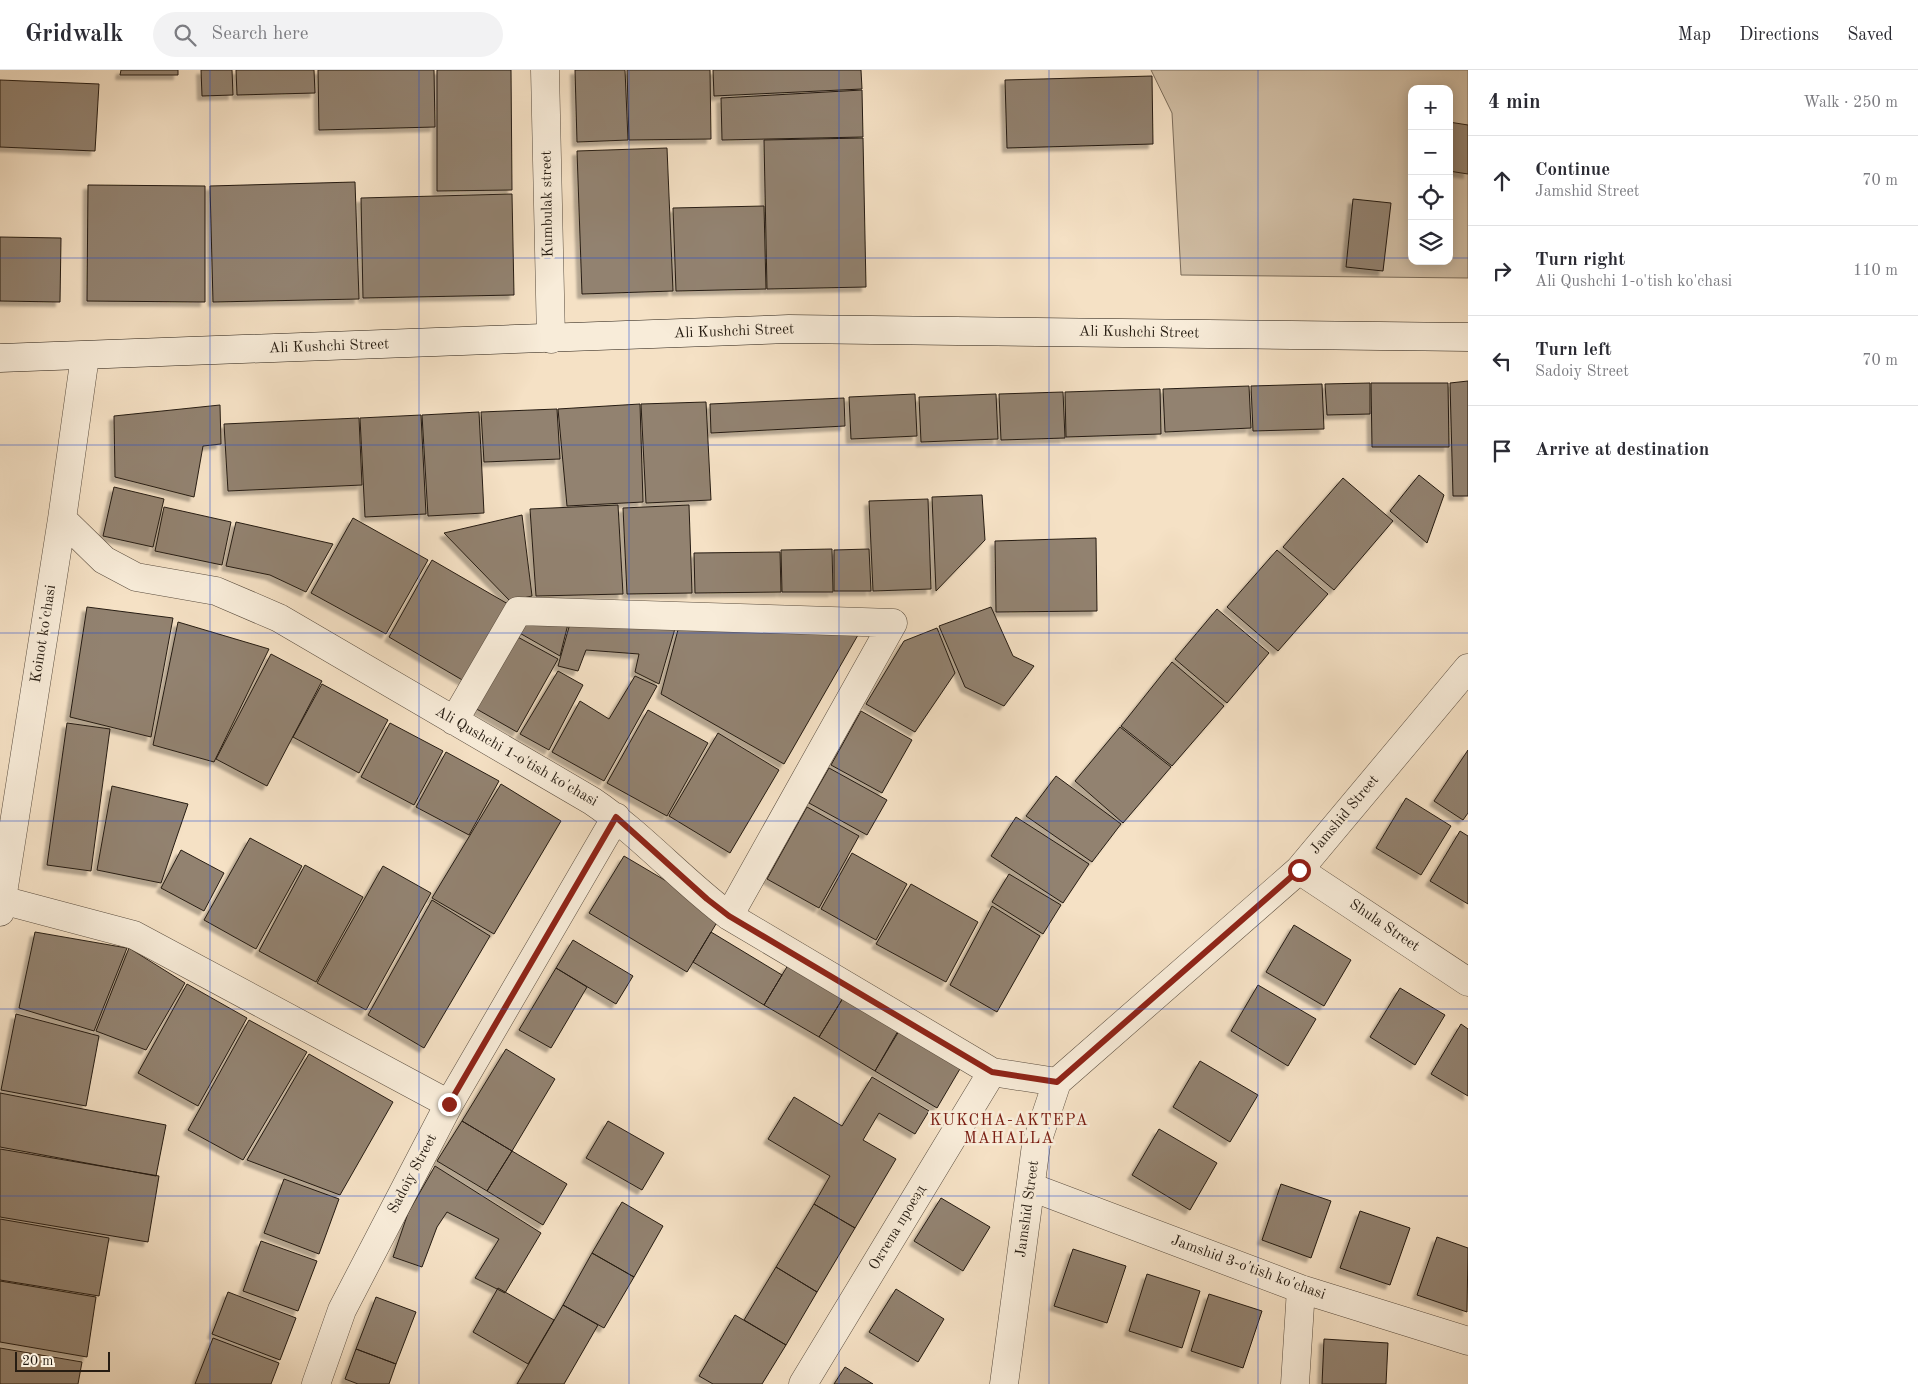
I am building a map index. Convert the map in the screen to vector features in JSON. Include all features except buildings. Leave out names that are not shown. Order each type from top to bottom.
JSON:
[{"type":"street","name":"Kumbulak street","points":[[545,70],[551,338]]},
{"type":"street","name":"Ali Kushchi Street","points":[[0,358],[789,330],[1468,337]]},
{"type":"street","name":"Koinot ko'chasi","points":[[1,906],[62,519],[85,356]]},
{"type":"street","name":"Ali Qushchi 1-o'tish ko'chasi","points":[[62,519],[104,560],[136,577],[216,591],[279,618],[592,801],[616,817],[707,899],[729,916],[992,1072],[1057,1082]]},
{"type":"street","points":[[454,721],[518,611],[893,623],[729,916]]},
{"type":"street","name":"Jamshid Street","points":[[1004,1384],[1036,1145],[1057,1082],[1299,870],[1468,668]]},
{"type":"street","name":"Sadoiy Street","points":[[316,1384],[342,1310],[449,1104],[616,817]]},
{"type":"street","name":"Shula Street","points":[[1299,870],[1468,982]]},
{"type":"street","points":[[1,906],[134,935],[449,1104]]},
{"type":"street","name":"Октепа проезд","points":[[803,1384],[992,1072]]},
{"type":"street","name":"Jamshid 3-o'tish ko'chasi","points":[[1031,1188],[1301,1289],[1468,1341]]},
{"type":"street","points":[[1295,1384],[1301,1289]]},
{"type":"shaded area","points":[[1151,70],[1468,70],[1468,278],[1181,275],[1172,113]]},
{"type":"district","name":"KUKCHA-AKTEPA MAHALLA","points":[[1009,1130]]},
{"type":"route","points":[[449,1104],[616,817],[635,836],[729,916],[992,1072],[1057,1082],[1299,870]]}]
